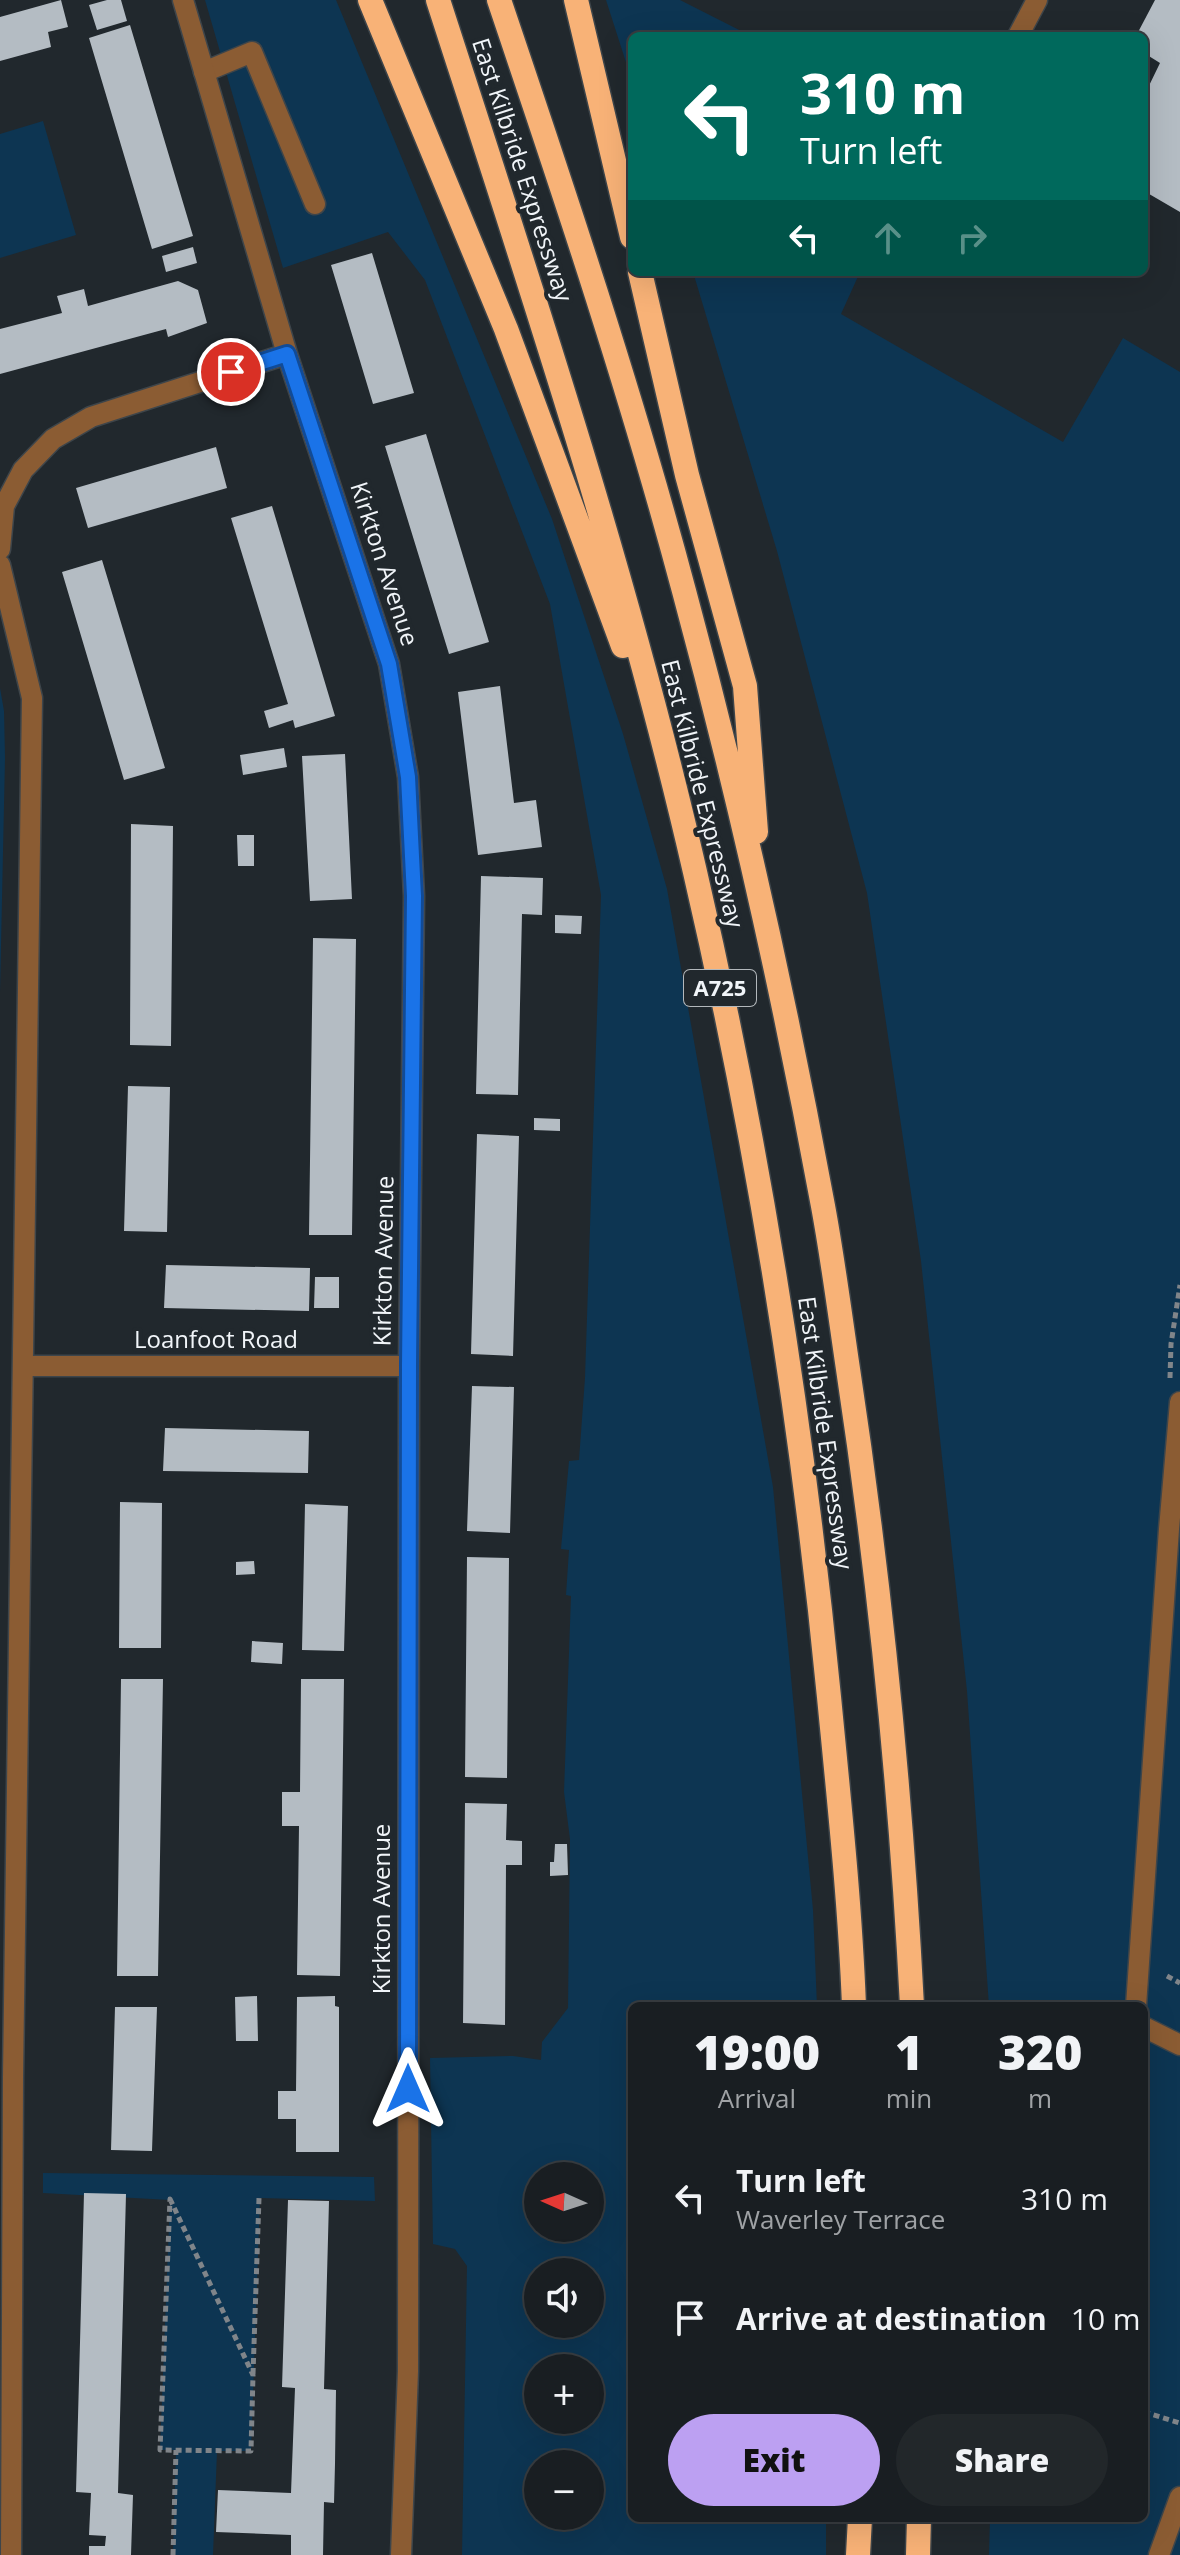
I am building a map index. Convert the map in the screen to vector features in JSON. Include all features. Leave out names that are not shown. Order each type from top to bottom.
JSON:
[{"type":"highway","name":"A725","points":[[370,0],[506,329],[668,765]]},
{"type":"highway","name":"East Kilbride Expressway","points":[[438,0],[607,535],[695,872],[741,1087],[783,1323],[821,1608],[844,1843],[854,2002]]},
{"type":"highway","name":"East Kilbride Expressway","points":[[499,0],[623,384],[684,590],[760,899],[824,1210],[860,1446],[882,1613],[903,1830],[912,2002]]},
{"type":"highway","points":[[576,0],[628,220]]},
{"type":"highway","name":"A725","points":[[641,276],[687,475],[745,686],[760,899]]},
{"type":"highway","points":[[858,2555],[860,2522]]},
{"type":"highway","points":[[918,2555],[919,2522]]},
{"type":"street","name":"Kirkton Avenue","points":[[183,0],[287,354],[389,664],[408,777],[414,896],[409,1366],[408,2371],[401,2555]]},
{"type":"street","points":[[1020,32],[1037,0]]},
{"type":"street","points":[[204,72],[252,52],[315,204]]},
{"type":"street","points":[[0,549],[4,506],[23,470],[53,439],[91,417],[287,354]]},
{"type":"street","points":[[0,565],[32,698],[24,1366],[6,2077],[11,2555]]},
{"type":"street","name":"Loanfoot Road","points":[[24,1366],[409,1366]]},
{"type":"street","points":[[1136,2002],[1177,1394]]},
{"type":"street","points":[[1148,2029],[1180,2045]]},
{"type":"street","points":[[1159,2555],[1180,2497]]},
{"type":"path","points":[[1177,1394],[1169,1377],[1180,1285]]},
{"type":"path","points":[[253,2375],[170,2199],[160,2450],[251,2451],[259,2198]]},
{"type":"path","points":[[1148,2413],[1180,2423]]},
{"type":"path","points":[[173,2555],[176,2450]]},
{"type":"shaded area","points":[[205,0],[336,0],[552,519],[623,734],[667,889],[773,1487],[813,1910],[817,2002],[628,2002],[628,2522],[826,2522],[826,2555],[462,2555],[467,2266],[455,2249],[433,2244],[430,2058],[513,2056],[541,2060],[542,2042],[568,2008],[570,1839],[564,1792],[571,1596],[566,1595],[569,1550],[561,1549],[569,1461],[579,1460],[585,1378],[601,895],[550,604],[425,280],[388,232],[283,268]]},
{"type":"shaded area","points":[[606,0],[680,0],[743,32],[628,32],[628,69]]},
{"type":"shaded area","points":[[43,121],[76,235],[0,258],[0,134]]},
{"type":"shaded area","points":[[694,276],[858,276],[841,314],[1063,442],[1123,338],[1180,372],[1180,2555],[989,2555],[990,2522],[1148,2522],[1148,2002],[989,2002],[967,1691],[921,1261],[867,893],[777,551]]},
{"type":"shaded area","points":[[0,688],[5,758],[0,993]]},
{"type":"shaded area","points":[[43,2173],[374,2177],[375,2201],[260,2198],[251,2451],[217,2451],[213,2555],[173,2555],[176,2450],[160,2450],[170,2200],[43,2193]]},
{"type":"building","points":[[61,0],[68,27],[48,32],[51,47],[0,61],[0,17]]},
{"type":"building","points":[[121,0],[127,21],[97,30],[89,5]]},
{"type":"building","points":[[1155,0],[1180,0],[1180,212],[1148,193],[1148,88],[1160,63],[1148,56],[1148,32],[1138,32]]},
{"type":"building","points":[[130,25],[193,236],[152,249],[89,38]]},
{"type":"building","points":[[193,247],[197,263],[166,272],[162,256]]},
{"type":"building","points":[[372,253],[414,393],[373,404],[331,265]]},
{"type":"building","points":[[178,281],[198,290],[207,323],[168,337],[166,329],[0,374],[0,329],[62,313],[57,296],[84,289],[88,306]]},
{"type":"building","points":[[426,434],[489,642],[449,654],[385,446]]},
{"type":"building","points":[[216,447],[227,488],[88,528],[76,488]]},
{"type":"building","points":[[272,506],[335,716],[295,728],[293,720],[269,728],[264,711],[288,704],[231,518]]},
{"type":"building","points":[[102,560],[165,768],[124,780],[62,572]]},
{"type":"building","points":[[500,686],[514,803],[536,800],[542,847],[478,855],[458,692]]},
{"type":"building","points":[[284,748],[287,767],[243,775],[240,755]]},
{"type":"building","points":[[345,754],[352,899],[310,901],[302,756]]},
{"type":"building","points":[[131,824],[173,826],[171,1046],[130,1045]]},
{"type":"building","points":[[237,835],[254,835],[254,866],[238,866]]},
{"type":"building","points":[[481,876],[543,878],[542,915],[522,914],[518,1095],[476,1094]]},
{"type":"building","points":[[555,915],[582,916],[581,934],[555,933]]},
{"type":"building","points":[[313,938],[356,939],[352,1235],[309,1235]]},
{"type":"building","points":[[128,1086],[170,1087],[167,1232],[124,1231]]},
{"type":"building","points":[[534,1118],[560,1119],[560,1131],[534,1130]]},
{"type":"building","points":[[477,1134],[519,1136],[513,1356],[471,1354]]},
{"type":"building","points":[[166,1265],[310,1268],[309,1311],[164,1308]]},
{"type":"building","points":[[315,1277],[339,1277],[339,1308],[314,1308]]},
{"type":"building","points":[[472,1386],[514,1387],[510,1533],[467,1531]]},
{"type":"building","points":[[165,1428],[309,1431],[308,1473],[163,1471]]},
{"type":"building","points":[[120,1502],[162,1503],[161,1648],[119,1648]]},
{"type":"building","points":[[305,1504],[348,1506],[344,1651],[302,1650]]},
{"type":"building","points":[[467,1557],[509,1558],[507,1778],[465,1777]]},
{"type":"building","points":[[254,1561],[255,1574],[236,1575],[236,1562]]},
{"type":"building","points":[[252,1641],[283,1643],[282,1664],[251,1662]]},
{"type":"building","points":[[121,1679],[163,1679],[158,1976],[117,1976]]},
{"type":"building","points":[[301,1679],[344,1679],[340,1976],[297,1975],[299,1826],[282,1826],[282,1792],[300,1792]]},
{"type":"building","points":[[465,1803],[507,1804],[506,1840],[522,1841],[522,1865],[506,1865],[505,2025],[463,2023]]},
{"type":"building","points":[[555,1844],[567,1844],[568,1875],[550,1876]]},
{"type":"building","points":[[257,1996],[258,2041],[236,2041],[235,1997]]},
{"type":"building","points":[[335,1996],[335,2006],[339,2007],[339,2152],[296,2152],[296,2119],[278,2119],[278,2091],[296,2091],[297,1997]]},
{"type":"building","points":[[115,2007],[157,2007],[152,2151],[111,2150]]},
{"type":"building","points":[[84,2193],[126,2194],[118,2493],[133,2495],[131,2555],[89,2555],[89,2546],[105,2546],[106,2536],[89,2535],[91,2493],[76,2492]]},
{"type":"building","points":[[288,2200],[329,2201],[324,2389],[336,2390],[335,2464],[334,2503],[324,2502],[323,2555],[291,2555],[291,2535],[216,2532],[218,2490],[291,2493],[295,2388],[282,2387]]},
{"type":"route","points":[[231,372],[287,354],[389,664],[408,777],[414,896],[409,1366],[408,2089]]}]
